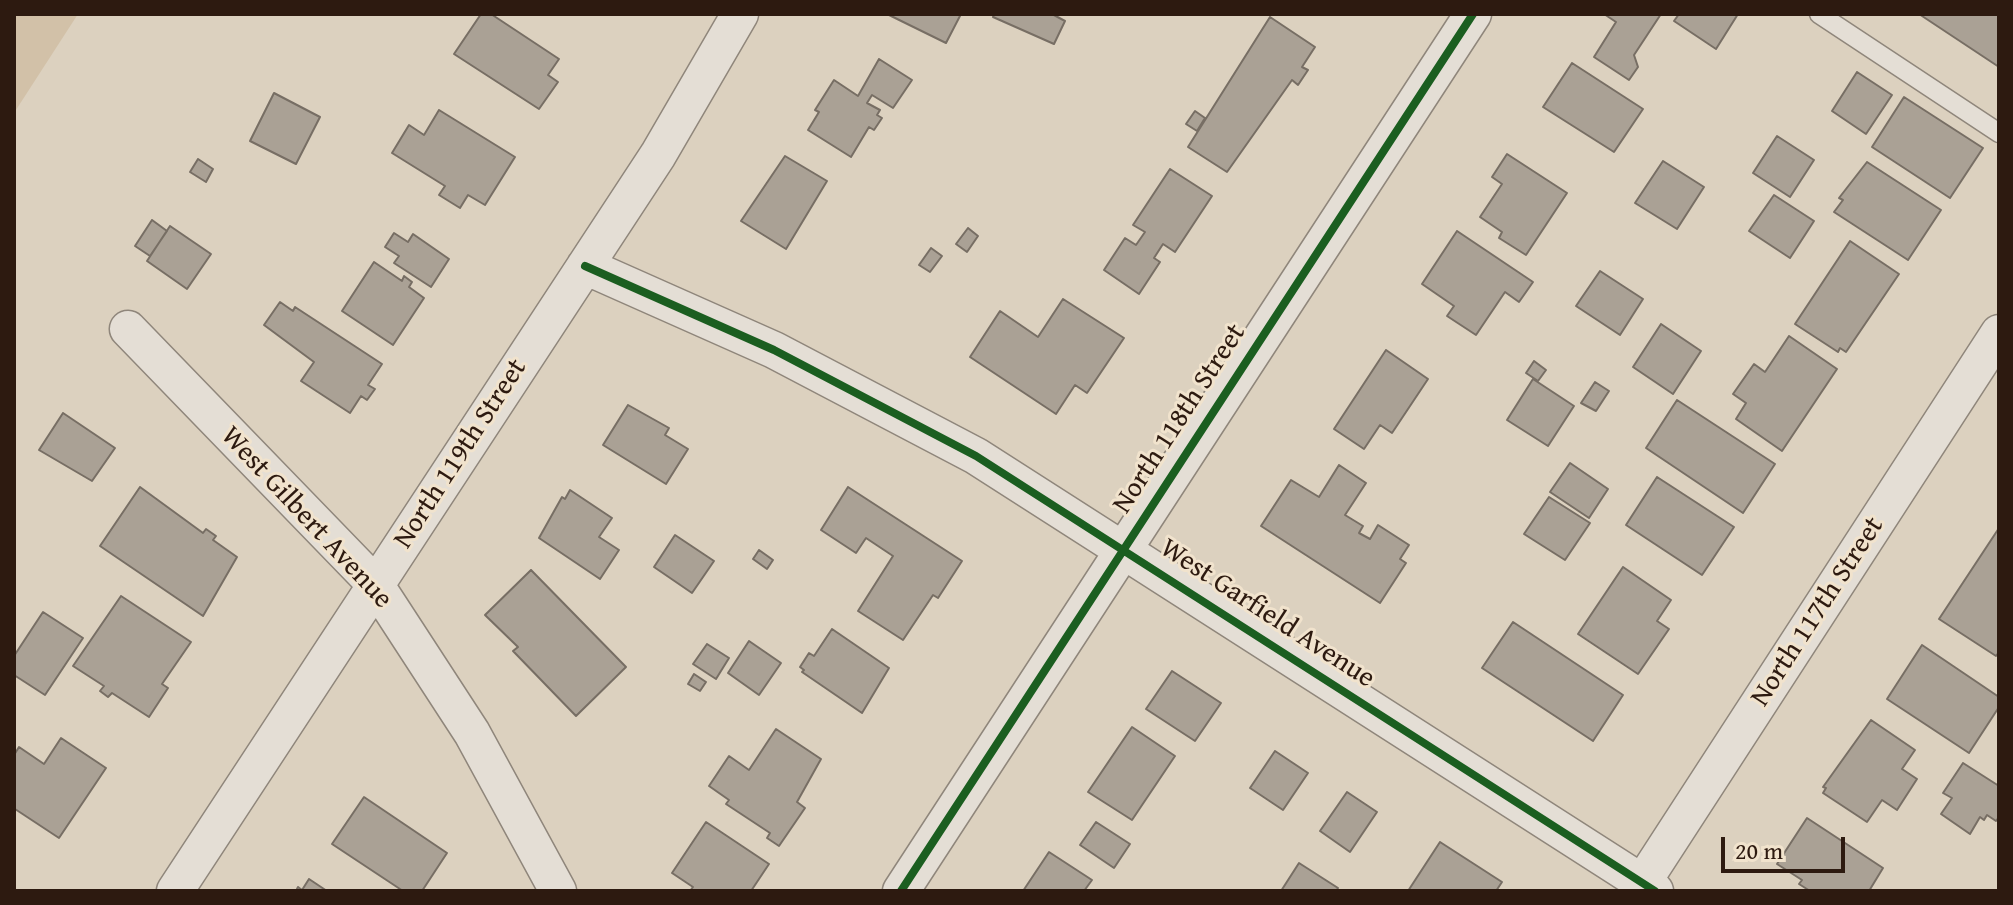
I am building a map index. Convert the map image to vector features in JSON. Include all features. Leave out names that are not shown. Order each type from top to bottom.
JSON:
[{"type":"street","name":"North 119th Street","points":[[175,891],[658,155],[740,14]]},
{"type":"street","name":"North 118th Street","points":[[901,891],[1122,547],[1473,14]]},
{"type":"street","name":"West Garfield Avenue","points":[[585,266],[774,350],[976,456],[1122,547],[1645,888]]},
{"type":"street","name":"West Gilbert Avenue","points":[[128,329],[375,584],[472,733],[558,891]]},
{"type":"street","name":"North 117th Street","points":[[1645,888],[1999,333]]},
{"type":"lane","points":[[1819,14],[1999,133]]},
{"type":"shaded area","points":[[14,14],[78,14],[14,113]]},
{"type":"building","points":[[481,14],[491,14],[559,59],[548,75],[558,82],[539,109],[454,54]]},
{"type":"building","points":[[887,14],[961,14],[946,43]]},
{"type":"building","points":[[994,14],[1052,14],[1065,21],[1054,44],[993,17]]},
{"type":"building","points":[[1604,14],[1661,14],[1634,55],[1638,67],[1629,80],[1594,57],[1616,22]]},
{"type":"building","points":[[1679,14],[1738,14],[1716,49],[1674,21]]},
{"type":"building","points":[[1919,14],[1999,14],[1999,67]]},
{"type":"building","points":[[1270,17],[1315,47],[1302,67],[1308,70],[1298,85],[1292,80],[1227,172],[1188,147]]},
{"type":"building","points":[[879,59],[912,80],[893,108],[872,95],[867,103],[880,110],[877,115],[882,118],[874,130],[869,127],[851,157],[808,130],[819,112],[815,110],[834,80],[858,96]]},
{"type":"building","points":[[1572,63],[1643,109],[1614,152],[1543,107]]},
{"type":"building","points":[[1857,72],[1892,95],[1866,134],[1832,111]]},
{"type":"building","points":[[274,93],[320,117],[296,164],[250,141]]},
{"type":"building","points":[[1904,97],[1983,148],[1950,198],[1872,147]]},
{"type":"building","points":[[439,110],[515,157],[485,205],[468,195],[460,208],[439,195],[445,186],[392,153],[409,125],[424,135]]},
{"type":"building","points":[[1195,111],[1205,118],[1197,131],[1186,124]]},
{"type":"building","points":[[1777,136],[1814,160],[1790,197],[1753,173]]},
{"type":"building","points":[[1507,154],[1567,193],[1526,255],[1499,238],[1502,232],[1480,217],[1502,184],[1492,177]]},
{"type":"building","points":[[785,156],[827,181],[786,249],[741,221]]},
{"type":"building","points":[[198,159],[213,169],[206,182],[190,172]]},
{"type":"building","points":[[1663,161],[1704,187],[1677,229],[1635,203]]},
{"type":"building","points":[[1867,162],[1941,210],[1908,260],[1834,212],[1843,200],[1839,198]]},
{"type":"building","points":[[1170,169],[1212,196],[1175,252],[1163,244],[1154,258],[1160,262],[1139,294],[1104,270],[1125,238],[1136,245],[1145,232],[1133,225]]},
{"type":"building","points":[[1774,195],[1814,221],[1790,258],[1749,231]]},
{"type":"building","points":[[152,220],[167,231],[150,256],[135,246]]},
{"type":"building","points":[[170,226],[211,254],[187,289],[147,261]]},
{"type":"building","points":[[968,228],[978,236],[967,252],[956,244]]},
{"type":"building","points":[[1457,231],[1533,282],[1519,302],[1505,292],[1476,335],[1447,316],[1454,306],[1422,284]]},
{"type":"building","points":[[394,233],[408,242],[413,234],[449,259],[431,287],[394,263],[399,256],[385,247]]},
{"type":"building","points":[[1850,241],[1899,274],[1846,352],[1840,348],[1838,352],[1795,324]]},
{"type":"building","points":[[931,248],[942,256],[930,272],[919,265]]},
{"type":"building","points":[[374,262],[402,281],[404,276],[412,282],[409,287],[424,298],[393,345],[342,311]]},
{"type":"building","points":[[1600,271],[1643,299],[1620,335],[1576,306]]},
{"type":"building","points":[[1063,299],[1124,338],[1087,393],[1075,385],[1056,414],[970,357],[1000,311],[1038,337]]},
{"type":"building","points":[[280,302],[293,311],[295,307],[382,364],[368,385],[375,389],[367,400],[361,396],[350,413],[301,381],[314,362],[264,325]]},
{"type":"building","points":[[1661,324],[1701,351],[1673,394],[1633,367]]},
{"type":"building","points":[[1789,336],[1837,369],[1782,451],[1736,419],[1746,403],[1733,394],[1754,364],[1765,372]]},
{"type":"building","points":[[1386,350],[1428,379],[1392,433],[1380,425],[1364,449],[1334,429]]},
{"type":"building","points":[[1534,361],[1546,370],[1538,381],[1526,373]]},
{"type":"building","points":[[1533,379],[1574,406],[1548,446],[1507,420]]},
{"type":"building","points":[[1595,382],[1609,391],[1596,411],[1581,403]]},
{"type":"building","points":[[1677,400],[1775,464],[1743,513],[1646,448]]},
{"type":"building","points":[[628,405],[669,428],[665,435],[688,449],[666,484],[603,445]]},
{"type":"building","points":[[63,413],[115,448],[92,481],[39,450]]},
{"type":"building","points":[[1570,463],[1608,489],[1589,518],[1550,492]]},
{"type":"building","points":[[1339,465],[1366,483],[1345,515],[1363,526],[1359,533],[1370,539],[1378,525],[1409,545],[1400,559],[1406,563],[1380,603],[1261,526],[1291,480],[1319,497]]},
{"type":"building","points":[[1657,477],[1734,527],[1702,575],[1626,525]]},
{"type":"building","points":[[140,487],[203,533],[206,529],[216,536],[213,540],[237,557],[203,616],[100,546]]},
{"type":"building","points":[[848,487],[962,561],[938,598],[933,595],[903,640],[858,611],[893,556],[866,538],[856,553],[821,530]]},
{"type":"building","points":[[570,490],[612,518],[599,537],[619,550],[600,579],[539,538],[562,497],[565,499]]},
{"type":"building","points":[[1549,497],[1590,523],[1565,560],[1524,534]]},
{"type":"building","points":[[1999,528],[1999,652],[1996,656],[1939,619]]},
{"type":"building","points":[[675,535],[714,561],[692,593],[654,567]]},
{"type":"building","points":[[759,550],[773,560],[767,569],[753,559]]},
{"type":"building","points":[[1623,567],[1671,600],[1657,621],[1669,629],[1638,674],[1578,634]]},
{"type":"building","points":[[531,570],[626,667],[576,716],[513,651],[518,647],[485,615]]},
{"type":"building","points":[[121,596],[191,642],[162,684],[168,688],[149,717],[112,693],[108,697],[100,691],[104,686],[73,666]]},
{"type":"building","points":[[43,612],[83,638],[45,695],[14,675],[14,656]]},
{"type":"building","points":[[1513,622],[1623,695],[1593,741],[1482,668]]},
{"type":"building","points":[[832,629],[889,668],[862,713],[802,672],[804,670],[800,667],[809,653],[814,656]]},
{"type":"building","points":[[749,641],[781,663],[759,695],[728,673]]},
{"type":"building","points":[[707,644],[729,658],[716,679],[693,664]]},
{"type":"building","points":[[1922,645],[1999,697],[1999,707],[1969,753],[1887,699]]},
{"type":"building","points":[[1172,671],[1221,703],[1195,741],[1146,709]]},
{"type":"building","points":[[694,674],[706,682],[700,691],[688,684]]},
{"type":"building","points":[[1871,720],[1915,750],[1902,769],[1917,779],[1897,810],[1882,800],[1867,822],[1823,793],[1826,788],[1823,787]]},
{"type":"building","points":[[1132,727],[1175,756],[1132,820],[1088,792]]},
{"type":"building","points":[[776,729],[821,759],[797,802],[805,808],[779,846],[767,838],[770,833],[726,804],[729,800],[709,786],[729,756],[749,770]]},
{"type":"building","points":[[61,738],[106,768],[59,838],[15,809],[14,755],[19,747],[44,764]]},
{"type":"building","points":[[1275,751],[1308,773],[1283,810],[1250,788]]},
{"type":"building","points":[[1963,763],[1999,786],[1999,817],[1996,821],[1987,815],[1984,820],[1980,817],[1970,834],[1941,814],[1952,798],[1943,793]]},
{"type":"building","points":[[1347,792],[1377,812],[1350,852],[1320,831]]},
{"type":"building","points":[[364,797],[447,853],[422,891],[403,891],[332,844]]},
{"type":"building","points":[[1807,818],[1883,868],[1869,891],[1810,891],[1799,884],[1802,880],[1777,864]]},
{"type":"building","points":[[706,822],[769,864],[751,891],[690,891],[693,887],[672,873]]},
{"type":"building","points":[[1096,822],[1130,844],[1114,868],[1080,845]]},
{"type":"building","points":[[1440,842],[1502,882],[1496,891],[1408,891]]},
{"type":"building","points":[[1049,852],[1092,880],[1084,891],[1023,891]]},
{"type":"building","points":[[1299,863],[1338,888],[1336,891],[1281,891]]},
{"type":"building","points":[[309,879],[327,891],[296,891],[298,887],[302,890]]},
{"type":"cycle path","points":[[901,891],[1473,14]]},
{"type":"cycle path","points":[[585,266],[774,350],[976,456],[1655,891]]}]
